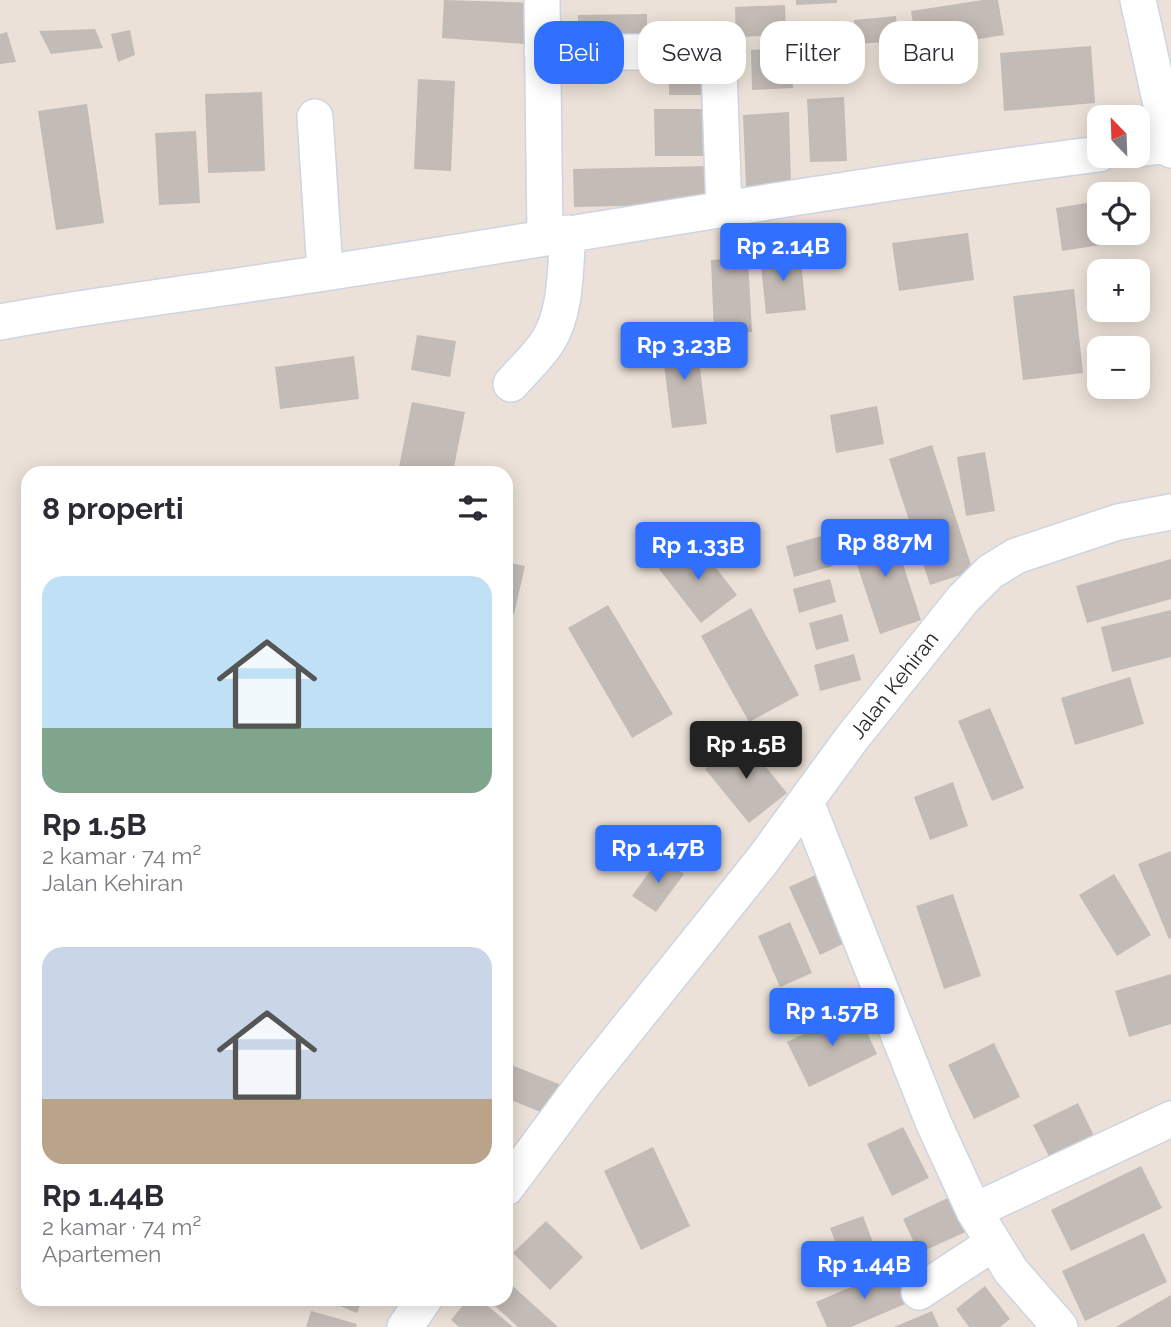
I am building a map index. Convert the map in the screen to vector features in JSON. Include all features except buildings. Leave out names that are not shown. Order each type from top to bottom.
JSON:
[{"type":"street","points":[[542,0],[542,21]]},
{"type":"street","points":[[1138,0],[1171,147],[1150,148]]},
{"type":"street","points":[[624,52],[703,52],[711,56],[719,69],[724,210]]},
{"type":"street","points":[[511,384],[548,341],[557,320],[564,283],[556,234],[544,84]]},
{"type":"street","points":[[315,117],[325,271]]},
{"type":"street","points":[[0,322],[92,305],[724,210],[888,181],[1087,156]]},
{"type":"street","name":"Jalan Kehiran","points":[[513,1179],[584,1083],[762,861],[911,662],[962,599],[990,572],[1016,556],[1044,544],[1118,522],[1171,512]]},
{"type":"street","points":[[806,802],[934,1124],[974,1211],[992,1244],[1060,1327]]},
{"type":"street","points":[[974,1211],[1171,1119]]},
{"type":"street","points":[[919,1292],[992,1244]]},
{"type":"street","points":[[405,1327],[419,1306]]}]
